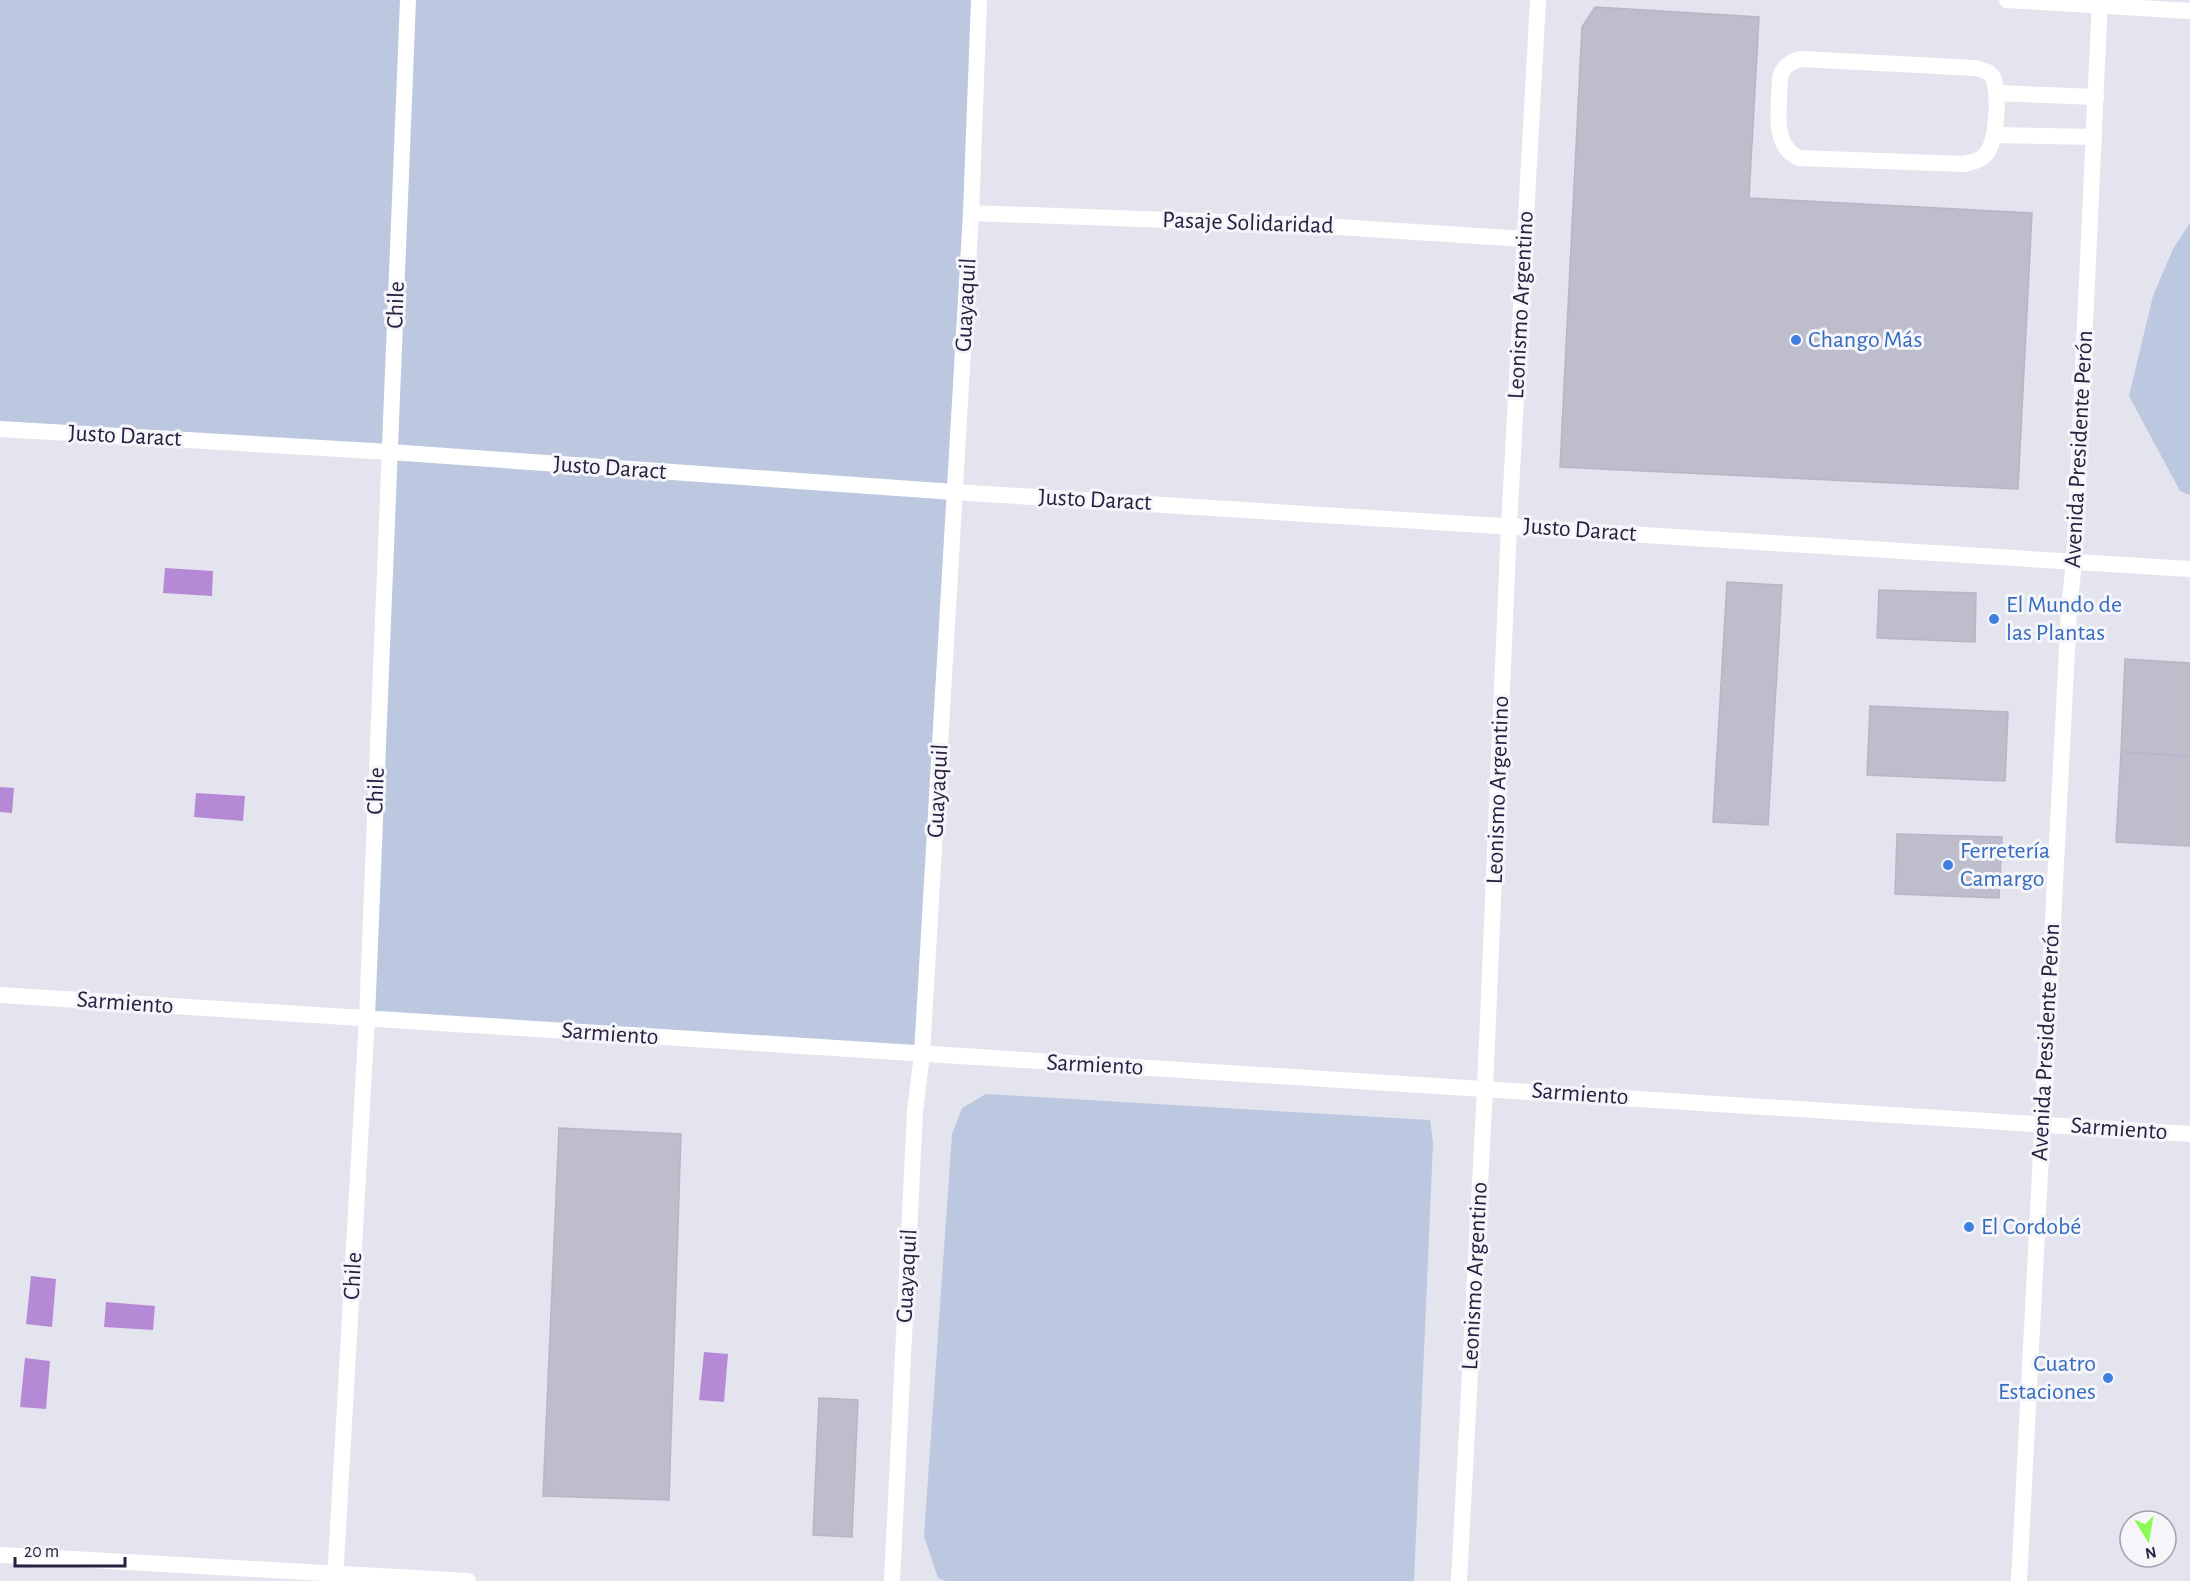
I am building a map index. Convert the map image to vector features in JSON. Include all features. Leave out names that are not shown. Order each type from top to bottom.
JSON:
[{"type":"street","name":"Chile","points":[[336,1577],[368,1018],[408,0]]},
{"type":"street","name":"Guayaquil","points":[[892,1581],[915,1112],[922,1054],[971,213],[979,0]]},
{"type":"street","name":"Leonismo Argentino","points":[[1459,1581],[1485,1088],[1509,525],[1538,0]]},
{"type":"street","points":[[2007,0],[2100,3],[2190,11]]},
{"type":"street","name":"Avenida Presidente Perón","points":[[2019,1581],[2069,610],[2074,562],[2100,3]]},
{"type":"street","points":[[1802,59],[1976,68],[1988,72],[1993,77],[1996,93],[1994,135],[1986,155],[1979,160],[1964,164],[1799,158],[1786,149],[1779,132],[1782,70],[1802,59]]},
{"type":"street","points":[[1996,93],[2096,97]]},
{"type":"street","points":[[1994,135],[2094,137]]},
{"type":"street","name":"Pasaje Solidaridad","points":[[971,213],[1307,225],[1524,238]]},
{"type":"street","name":"Justo Daract","points":[[0,429],[390,452],[954,492],[2190,569]]},
{"type":"street","name":"Sarmiento","points":[[0,994],[2190,1134]]},
{"type":"street","points":[[0,1555],[336,1577],[468,1581]]},
{"type":"shaded area","points":[[0,0],[980,0],[922,1054],[368,1018],[390,452],[0,429]]},
{"type":"shaded area","points":[[2190,223],[2190,495],[2180,491],[2129,396],[2153,296],[2173,249]]},
{"type":"shaded area","points":[[165,568],[213,571],[212,596],[163,593]]},
{"type":"shaded area","points":[[0,787],[14,788],[12,813],[0,812]]},
{"type":"shaded area","points":[[196,793],[245,796],[243,821],[194,817]]},
{"type":"shaded area","points":[[986,1094],[1430,1120],[1433,1143],[1414,1581],[946,1581],[938,1578],[924,1536],[952,1134],[962,1108]]},
{"type":"shaded area","points":[[31,1276],[56,1279],[52,1327],[26,1324]]},
{"type":"shaded area","points":[[106,1302],[155,1306],[153,1330],[104,1327]]},
{"type":"shaded area","points":[[704,1352],[728,1354],[724,1402],[699,1400]]},
{"type":"shaded area","points":[[25,1358],[50,1361],[46,1409],[20,1407]]},
{"type":"building","name":"Chango Más","points":[[1595,7],[1759,17],[1749,198],[2032,213],[2018,489],[1560,467],[1582,27]]},
{"type":"building","points":[[1727,582],[1782,585],[1768,825],[1713,822]]},
{"type":"building","points":[[1879,590],[1976,593],[1975,642],[1877,638]]},
{"type":"building","points":[[2125,659],[2190,663],[2190,756],[2121,752]]},
{"type":"building","points":[[1870,706],[2008,712],[2005,781],[1867,775]]},
{"type":"building","points":[[2121,752],[2190,756],[2190,846],[2116,842]]},
{"type":"building","name":"Ferretería Camargo","points":[[1897,834],[2002,837],[1999,898],[1895,894]]},
{"type":"building","points":[[559,1128],[681,1134],[669,1500],[543,1496]]},
{"type":"building","points":[[819,1398],[858,1400],[852,1537],[813,1535]]},
{"type":"place","name":"Chango Más","points":[[1796,340]]},
{"type":"place","name":"El Mundo de las Plantas","points":[[1994,619]]},
{"type":"place","name":"Ferretería Camargo","points":[[1948,865]]},
{"type":"place","name":"El Cordobé","points":[[1969,1227]]},
{"type":"place","name":"Cuatro Estaciones","points":[[2108,1378]]}]
